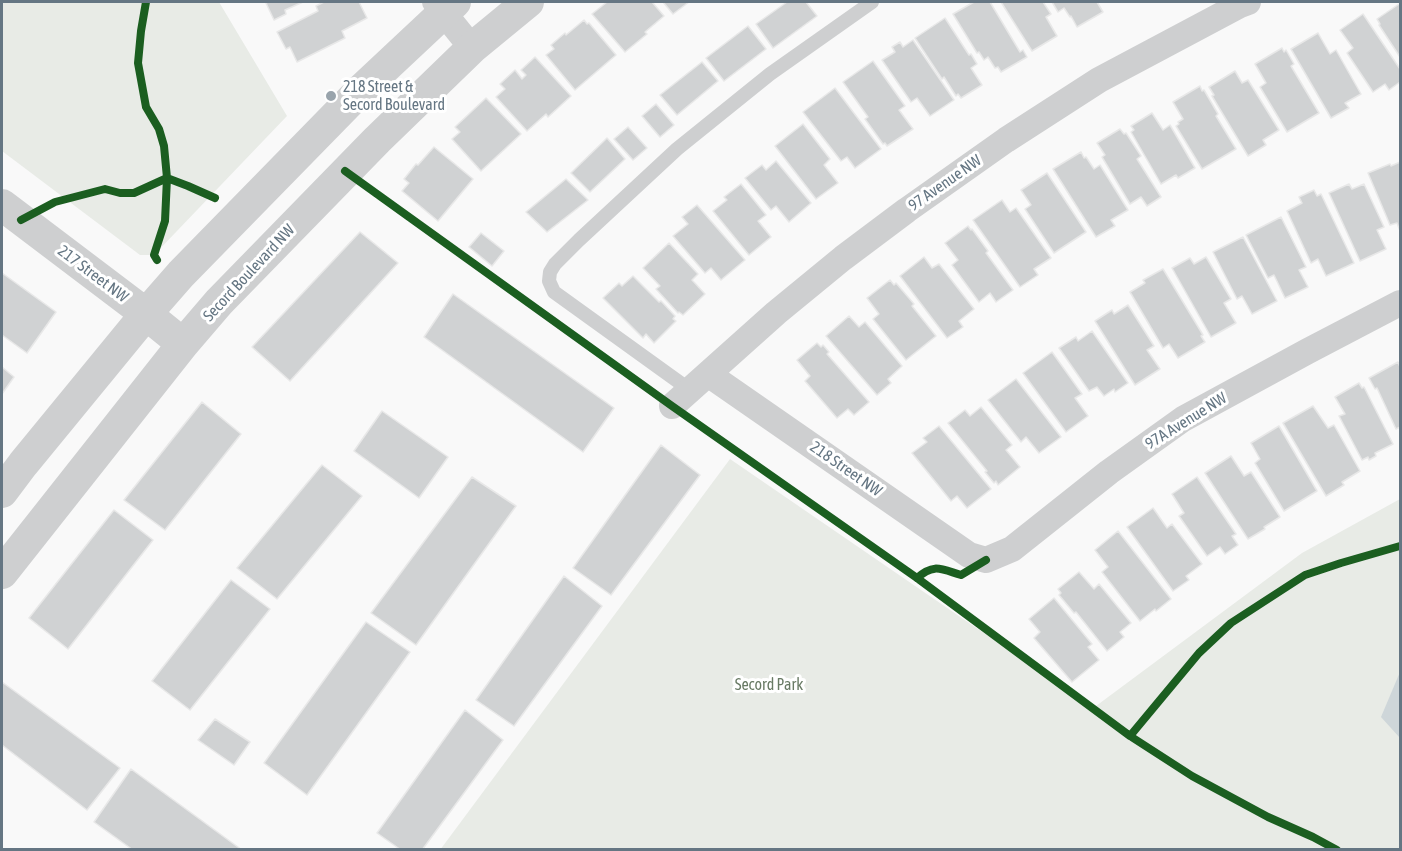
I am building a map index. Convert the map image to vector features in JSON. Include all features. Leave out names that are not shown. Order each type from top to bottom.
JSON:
[{"type":"street","name":"Secord Boulevard NW","points":[[2,573],[183,344],[219,302],[345,171],[472,48],[528,2]]},
{"type":"street","name":"97 Avenue NW","points":[[690,390],[843,258],[1006,140],[1099,80],[1240,4],[1248,2]]},
{"type":"street","points":[[2,492],[181,274],[444,5],[472,48]]},
{"type":"street","name":"217 Street NW","points":[[2,205],[183,344]]},
{"type":"street","name":"97A Avenue NW","points":[[986,560],[1012,549],[1109,472],[1183,419],[1401,303]]},
{"type":"street","name":"218 Street NW","points":[[690,390],[969,555],[986,560]]},
{"type":"lane","points":[[690,390],[554,292],[549,281],[550,272],[579,240],[677,149],[770,74],[872,2]]},
{"type":"green space","points":[[2,2],[219,2],[287,116],[154,255],[140,255],[2,151]]},
{"type":"green space","name":"Secord Park","points":[[730,459],[972,625],[1096,706],[1302,553],[1400,499],[1400,849],[440,850]]},
{"type":"shaded area","points":[[1400,672],[1400,738],[1381,717]]},
{"type":"building","points":[[303,2],[285,10],[286,14],[274,20],[266,3]]},
{"type":"building","points":[[324,2],[359,2],[367,18],[342,31],[345,38],[297,62],[290,47],[286,49],[277,32],[318,11],[316,6]]},
{"type":"building","points":[[607,2],[652,2],[664,16],[625,52],[592,14]]},
{"type":"building","points":[[663,2],[689,2],[673,14]]},
{"type":"building","points":[[787,2],[806,2],[817,16],[773,48],[756,24]]},
{"type":"building","points":[[974,2],[990,2],[1020,52],[1023,50],[1027,57],[1001,72],[998,67],[995,68],[988,57],[984,60],[979,52],[977,53],[953,14]]},
{"type":"building","points":[[1001,2],[1043,2],[1051,14],[1046,17],[1057,36],[1032,51]]},
{"type":"building","points":[[1052,2],[1097,2],[1103,12],[1077,27],[1064,8],[1058,12]]},
{"type":"building","points":[[1400,5],[1400,57],[1377,19]]},
{"type":"building","points":[[1363,14],[1400,69],[1400,82],[1389,90],[1385,84],[1373,92],[1347,53],[1353,48],[1340,30]]},
{"type":"building","points":[[945,18],[977,64],[971,68],[982,85],[961,98],[958,94],[956,96],[944,77],[942,79],[915,38]]},
{"type":"building","points":[[584,20],[616,55],[575,90],[546,55],[554,49],[551,45]]},
{"type":"building","points":[[748,26],[766,49],[724,81],[706,58]]},
{"type":"building","points":[[1318,33],[1330,54],[1336,50],[1361,94],[1345,103],[1349,108],[1331,118],[1291,49]]},
{"type":"building","points":[[913,40],[954,100],[930,116],[917,98],[911,102],[882,60],[895,52],[892,47],[900,42],[903,47]]},
{"type":"building","points":[[1282,48],[1284,52],[1286,50],[1294,64],[1291,66],[1319,113],[1287,132],[1260,87],[1266,83],[1255,64]]},
{"type":"building","points":[[535,57],[571,96],[548,117],[546,114],[527,131],[496,97],[505,89],[500,84],[515,70],[522,79],[526,75],[521,70]]},
{"type":"building","points":[[873,61],[905,106],[899,110],[913,129],[887,146],[883,144],[865,119],[868,117],[843,82]]},
{"type":"building","points":[[702,62],[718,81],[677,115],[660,95]]},
{"type":"building","points":[[1235,71],[1242,83],[1248,80],[1279,130],[1263,140],[1266,145],[1248,156],[1212,96],[1214,95],[1209,87]]},
{"type":"building","points":[[1200,86],[1236,149],[1202,169],[1176,126],[1183,119],[1173,102]]},
{"type":"building","points":[[835,88],[881,149],[855,168],[847,157],[841,161],[803,112]]},
{"type":"building","points":[[486,98],[521,134],[481,171],[452,139],[460,132],[455,127]]},
{"type":"building","points":[[656,104],[674,125],[660,137],[642,116]]},
{"type":"building","points":[[1152,113],[1163,130],[1170,125],[1195,168],[1178,178],[1176,175],[1161,184],[1131,132],[1134,130],[1131,126]]},
{"type":"building","points":[[803,124],[830,159],[824,165],[838,183],[816,199],[775,146]]},
{"type":"building","points":[[628,127],[647,148],[633,160],[614,139]]},
{"type":"building","points":[[1120,129],[1124,134],[1126,133],[1141,156],[1137,159],[1161,197],[1147,206],[1141,197],[1130,204],[1102,157],[1105,155],[1097,143]]},
{"type":"building","points":[[607,138],[625,159],[590,192],[571,173]]},
{"type":"building","points":[[434,147],[473,179],[438,221],[402,191],[409,183],[404,179]]},
{"type":"building","points":[[1081,152],[1094,169],[1100,165],[1128,210],[1111,220],[1115,226],[1096,237],[1053,169]]},
{"type":"building","points":[[776,161],[811,203],[789,222],[776,206],[771,210],[745,178],[762,165],[766,170]]},
{"type":"building","points":[[1400,162],[1400,231],[1397,223],[1390,225],[1368,173]]},
{"type":"building","points":[[1047,173],[1086,232],[1054,253],[1025,209],[1031,205],[1021,190]]},
{"type":"building","points":[[566,179],[588,200],[547,232],[526,212]]},
{"type":"building","points":[[741,184],[766,215],[758,221],[771,237],[749,255],[713,211],[727,200],[724,197]]},
{"type":"building","points":[[1349,184],[1352,189],[1364,184],[1384,227],[1377,230],[1386,249],[1360,261],[1329,193]]},
{"type":"building","points":[[1314,190],[1317,196],[1321,194],[1354,263],[1326,276],[1318,259],[1311,263],[1287,211],[1302,203],[1299,197]]},
{"type":"building","points":[[1002,200],[1010,212],[1016,208],[1051,258],[1034,269],[1038,275],[1020,287],[973,220]]},
{"type":"building","points":[[697,205],[745,260],[721,280],[711,268],[705,273],[673,236],[688,224],[682,217]]},
{"type":"building","points":[[1281,217],[1306,267],[1299,270],[1308,287],[1285,298],[1274,275],[1268,278],[1246,235]]},
{"type":"building","points":[[968,226],[988,251],[986,253],[1013,290],[996,302],[990,293],[979,302],[952,265],[958,260],[945,243]]},
{"type":"building","points":[[360,232],[398,263],[290,381],[252,347]]},
{"type":"building","points":[[481,233],[504,251],[492,266],[469,247]]},
{"type":"building","points":[[1243,237],[1277,301],[1252,314],[1242,296],[1237,299],[1213,252]]},
{"type":"building","points":[[669,243],[698,274],[692,280],[705,294],[683,315],[678,313],[656,289],[660,286],[643,268]]},
{"type":"building","points":[[924,257],[932,268],[939,264],[974,309],[959,321],[963,327],[947,338],[900,276]]},
{"type":"building","points":[[1206,257],[1231,299],[1224,303],[1236,323],[1211,337],[1172,268],[1190,258],[1194,264]]},
{"type":"building","points":[[1163,269],[1205,342],[1178,358],[1169,344],[1163,348],[1130,292],[1145,283],[1143,280]]},
{"type":"building","points":[[2,273],[56,312],[27,353],[2,335]]},
{"type":"building","points":[[633,276],[675,316],[673,319],[676,321],[654,343],[646,334],[643,338],[603,298],[619,283],[622,286]]},
{"type":"building","points":[[890,280],[894,285],[896,283],[914,304],[912,306],[936,336],[906,360],[873,319],[879,314],[867,298]]},
{"type":"building","points":[[453,294],[614,408],[583,452],[424,337]]},
{"type":"building","points":[[1128,305],[1154,346],[1147,350],[1160,369],[1135,385],[1095,321],[1112,310],[1114,314]]},
{"type":"building","points":[[849,316],[859,327],[865,322],[902,366],[888,379],[891,383],[877,395],[826,336]]},
{"type":"building","points":[[1092,331],[1128,383],[1104,396],[1097,387],[1089,391],[1059,348],[1076,337],[1078,341]]},
{"type":"building","points":[[817,343],[821,347],[823,345],[829,352],[827,354],[869,402],[854,415],[848,409],[837,418],[805,381],[810,376],[797,360]]},
{"type":"building","points":[[1052,352],[1082,394],[1075,398],[1088,416],[1066,432],[1023,373]]},
{"type":"building","points":[[1398,362],[1400,367],[1400,427],[1396,429],[1377,388],[1375,389],[1369,378]]},
{"type":"building","points":[[2,367],[14,377],[2,394]]},
{"type":"building","points":[[1016,379],[1061,437],[1039,453],[1026,437],[1021,442],[988,400]]},
{"type":"building","points":[[1359,383],[1362,388],[1364,387],[1393,444],[1375,453],[1376,456],[1369,460],[1368,457],[1362,460],[1339,416],[1345,414],[1335,397]]},
{"type":"building","points":[[202,402],[241,434],[165,530],[124,500]]},
{"type":"building","points":[[1313,406],[1328,428],[1334,425],[1360,471],[1342,482],[1344,485],[1326,496],[1283,423]]},
{"type":"building","points":[[981,407],[1012,445],[1006,450],[1020,467],[998,485],[985,472],[987,471],[948,423],[965,410],[970,416]]},
{"type":"building","points":[[382,411],[448,457],[419,498],[354,451]]},
{"type":"building","points":[[939,426],[991,489],[967,508],[957,496],[951,501],[912,453],[927,442],[923,438]]},
{"type":"building","points":[[1279,426],[1317,491],[1284,511],[1255,463],[1260,459],[1251,443]]},
{"type":"building","points":[[661,445],[700,475],[611,595],[573,568]]},
{"type":"building","points":[[1231,456],[1244,476],[1251,472],[1280,517],[1248,539],[1205,473]]},
{"type":"building","points":[[322,465],[362,496],[277,599],[237,568]]},
{"type":"building","points":[[472,477],[516,506],[416,645],[371,613]]},
{"type":"building","points":[[1197,477],[1236,534],[1232,536],[1238,545],[1225,554],[1220,547],[1207,556],[1179,516],[1184,513],[1172,494]]},
{"type":"building","points":[[1153,508],[1167,528],[1172,524],[1202,564],[1186,576],[1189,580],[1173,591],[1127,527]]},
{"type":"building","points":[[114,510],[153,540],[68,649],[29,618]]},
{"type":"building","points":[[1118,531],[1171,599],[1140,621],[1102,572],[1108,567],[1095,550]]},
{"type":"building","points":[[1079,572],[1094,589],[1099,584],[1131,623],[1120,632],[1124,637],[1107,651],[1076,612],[1074,613],[1059,595],[1061,593],[1058,589]]},
{"type":"building","points":[[564,576],[602,606],[514,726],[476,700]]},
{"type":"building","points":[[231,580],[270,609],[190,710],[152,681]]},
{"type":"building","points":[[1054,598],[1092,644],[1088,647],[1099,660],[1072,682],[1034,638],[1040,632],[1029,619]]},
{"type":"building","points":[[366,622],[410,652],[307,795],[264,763]]},
{"type":"building","points":[[2,682],[120,768],[87,810],[2,745]]},
{"type":"building","points":[[465,710],[503,740],[422,850],[401,850],[377,833]]},
{"type":"building","points":[[215,719],[250,742],[234,765],[198,740]]},
{"type":"building","points":[[131,769],[242,850],[133,850],[94,822]]},
{"type":"cycle path","points":[[146,2],[138,63],[146,107],[159,129],[164,146],[167,178],[165,221],[154,255],[157,260]]},
{"type":"cycle path","points":[[345,171],[672,406],[917,578],[1130,736],[1199,653],[1231,623],[1305,575],[1400,546]]},
{"type":"cycle path","points":[[21,220],[55,202],[105,189],[120,193],[134,193],[167,178],[215,198]]},
{"type":"cycle path","points":[[917,578],[933,569],[943,569],[961,575],[986,560]]},
{"type":"cycle path","points":[[1130,736],[1192,776],[1268,817],[1337,850]]},
{"type":"place","name":"218 Street & Secord Boulevard","points":[[331,96]]}]
